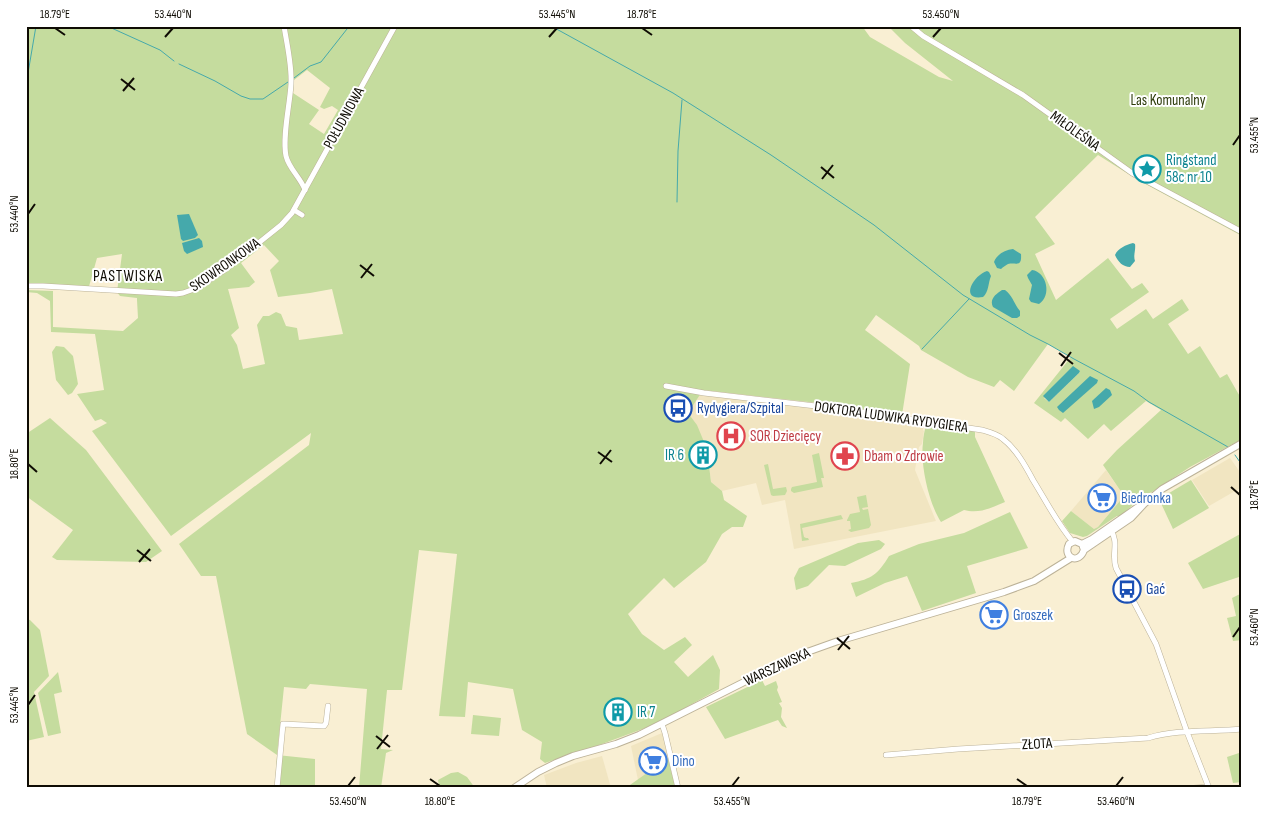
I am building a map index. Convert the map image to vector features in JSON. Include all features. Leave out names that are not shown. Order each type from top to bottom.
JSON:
[{"type":"main road","points":[[1083,547],[1131,518],[1144,504],[1170,484],[1242,443]]},
{"type":"main road","points":[[1077,542],[1083,547],[1082,555],[1074,559],[1069,555],[1067,549],[1071,543],[1077,542]]},
{"type":"main road","name":"WARSZAWSKA","points":[[514,788],[556,763],[573,756],[627,741],[810,650],[1004,592],[1034,581],[1051,571],[1069,555]]},
{"type":"street","points":[[284,26],[291,82],[285,145],[286,157],[305,190]]},
{"type":"street","name":"POŁUDNIOWA","points":[[294,210],[395,26]]},
{"type":"street","name":"MIŁOLEŚNA","points":[[911,26],[923,36],[1023,95],[1132,172],[1242,232]]},
{"type":"street","points":[[294,210],[302,216]]},
{"type":"street","name":"SKOWRONKOWA","points":[[29,285],[176,294],[188,292],[226,269],[281,225],[294,210]]},
{"type":"street","name":"DOKTORA LUDWIKA RYDYGIERA","points":[[666,386],[704,393],[833,408],[990,432],[1003,439],[1012,448],[1071,543]]},
{"type":"street","points":[[1111,530],[1116,541],[1115,564],[1156,644],[1209,788],[1194,788]]},
{"type":"street","points":[[277,788],[283,724],[324,726],[328,706]]},
{"type":"street","points":[[662,724],[678,788]]},
{"type":"street","name":"ZŁOTA","points":[[886,756],[958,749],[1148,738],[1187,732],[1242,729]]},
{"type":"shaded area","points":[[699,394],[830,410],[855,416],[923,425],[922,444],[919,447],[915,470],[936,521],[794,549],[785,500],[762,505],[756,483],[722,491],[711,482],[707,449],[688,414]]},
{"type":"shaded area","points":[[1230,458],[1242,475],[1242,487],[1209,506],[1192,480]]},
{"type":"shaded area","points":[[1106,470],[1124,496],[1098,527],[1094,529],[1071,511]]},
{"type":"shaded area","points":[[662,733],[668,758],[638,780],[631,746]]},
{"type":"shaded area","points":[[602,756],[611,788],[547,788],[544,775]]},
{"type":"green space","name":"Las Komunalny","points":[[26,26],[229,26],[233,28],[234,26],[862,26],[870,37],[939,77],[953,81],[905,43],[888,26],[1242,26],[1242,236],[1138,180],[1098,155],[1035,217],[1055,244],[1035,254],[1056,300],[1108,258],[1132,289],[1142,283],[1149,292],[1110,319],[1117,329],[1146,309],[1153,319],[1182,299],[1189,310],[1168,324],[1188,354],[1200,346],[1220,378],[1227,374],[1242,400],[1242,439],[1142,496],[1120,517],[1117,516],[1083,537],[1070,533],[1062,521],[1071,511],[1094,529],[1098,527],[1124,496],[1103,465],[1161,410],[1146,401],[1111,431],[1104,424],[1088,439],[1065,418],[1061,422],[1034,403],[1071,357],[1048,344],[1014,391],[1000,380],[994,387],[968,377],[921,350],[919,346],[876,315],[865,330],[910,364],[902,415],[844,406],[703,390],[688,413],[697,425],[707,449],[711,482],[722,491],[724,500],[747,516],[743,527],[732,527],[722,534],[706,562],[674,588],[664,578],[628,614],[642,634],[664,650],[685,637],[692,645],[674,662],[688,677],[713,655],[720,670],[719,689],[656,724],[545,763],[540,759],[542,742],[522,730],[513,689],[468,682],[465,717],[439,716],[457,554],[419,550],[402,690],[387,690],[381,749],[393,750],[386,753],[381,788],[359,788],[367,689],[310,684],[306,689],[284,687],[277,755],[247,734],[216,576],[201,576],[179,544],[309,445],[311,433],[171,536],[92,431],[107,423],[101,419],[95,421],[77,394],[104,390],[95,334],[51,332],[50,301],[37,293],[26,292],[26,290],[53,291],[53,327],[123,331],[138,318],[137,298],[120,296],[117,292],[122,254],[97,258],[88,290],[26,286]],"holes":[[[307,70],[330,88],[320,107],[324,109],[332,106],[338,110],[324,134],[309,124],[319,110],[293,93],[294,80]],[[264,245],[279,261],[270,270],[278,297],[332,289],[343,334],[299,340],[297,328],[286,326],[281,314],[276,312],[269,316],[263,316],[257,325],[265,364],[243,369],[237,345],[231,335],[239,328],[228,289],[249,287],[255,282],[241,263]],[[1080,371],[1049,402],[1044,398]]]},
{"type":"green space","points":[[56,346],[64,347],[73,356],[78,384],[72,393],[68,395],[56,380],[52,352]]},
{"type":"green space","points":[[50,418],[86,450],[162,551],[146,562],[57,560],[52,557],[73,530],[26,496],[26,434]]},
{"type":"green space","points":[[926,424],[975,431],[975,437],[1005,502],[980,511],[964,510],[941,522],[929,495],[924,472],[922,452]]},
{"type":"green space","points":[[819,453],[824,478],[821,478],[823,487],[794,493],[791,491],[792,487],[817,482],[812,455]]},
{"type":"green space","points":[[768,464],[773,489],[786,487],[785,495],[771,495],[764,465]]},
{"type":"green space","points":[[1191,480],[1209,508],[1173,529],[1159,499]]},
{"type":"green space","points":[[866,495],[868,507],[862,508],[863,510],[868,509],[871,525],[869,528],[851,532],[848,530],[851,529],[850,521],[847,520],[850,514],[860,512],[857,497]]},
{"type":"green space","points":[[1010,512],[1028,548],[967,566],[976,593],[922,611],[907,576],[885,583],[856,597],[851,583],[874,575],[889,556],[919,544],[964,533]]},
{"type":"green space","points":[[841,515],[843,519],[802,528],[804,537],[809,540],[802,541],[800,524]]},
{"type":"green space","points":[[1242,533],[1242,576],[1203,589],[1188,563]]},
{"type":"green space","points":[[879,540],[885,544],[881,549],[845,566],[829,565],[808,586],[796,590],[794,578],[799,568],[858,543]]},
{"type":"green space","points":[[1242,593],[1242,640],[1233,641],[1227,618],[1236,616],[1232,598]]},
{"type":"green space","points":[[26,619],[30,620],[40,630],[49,676],[34,692],[44,737],[26,741]]},
{"type":"green space","points":[[58,672],[62,692],[54,694],[61,733],[48,736],[38,693]]},
{"type":"green space","points":[[762,680],[765,686],[776,681],[777,690],[782,702],[779,703],[782,708],[781,717],[787,728],[782,726],[778,720],[725,739],[706,707]]},
{"type":"green space","points":[[473,715],[501,718],[499,736],[471,734]]},
{"type":"green space","points":[[1242,752],[1242,782],[1233,783],[1227,757]]},
{"type":"green space","points":[[277,755],[315,759],[315,788],[275,788]]},
{"type":"green space","points":[[668,758],[675,786],[673,788],[622,788],[630,785]]},
{"type":"green space","points":[[458,772],[467,777],[475,788],[439,786],[438,780],[451,773]]},
{"type":"water","points":[[189,214],[198,235],[195,238],[183,241],[177,215]]},
{"type":"water","points":[[199,238],[202,241],[203,247],[187,254],[182,243]]},
{"type":"water","points":[[1133,243],[1135,244],[1135,261],[1130,267],[1125,266],[1119,262],[1115,255],[1120,249]]},
{"type":"water","points":[[1013,249],[1021,254],[1021,261],[1018,264],[1008,264],[1001,269],[997,268],[994,262],[997,257],[1004,251]]},
{"type":"water","points":[[1032,270],[1041,275],[1046,285],[1046,296],[1039,304],[1031,302],[1029,299],[1032,285],[1027,275]]},
{"type":"water","points":[[987,271],[991,276],[985,295],[983,297],[976,297],[972,295],[970,292],[973,282]]},
{"type":"water","points":[[1005,290],[1010,295],[1020,311],[1020,316],[1017,318],[1012,318],[993,307],[992,302],[995,295]]},
{"type":"water","points":[[1073,366],[1080,371],[1079,373],[1049,402],[1043,396]]},
{"type":"water","points":[[1090,376],[1098,380],[1097,383],[1063,413],[1059,410],[1057,407]]},
{"type":"water","points":[[1106,388],[1110,390],[1112,395],[1094,409],[1092,401]]},
{"type":"waterway","points":[[26,85],[36,26]]},
{"type":"waterway","points":[[107,26],[160,50],[174,61]]},
{"type":"waterway","points":[[294,78],[310,66],[321,62],[347,29],[347,26]]},
{"type":"waterway","points":[[551,26],[673,93],[771,155],[874,225],[963,295],[1030,335],[1134,391],[1149,402],[1228,447]]},
{"type":"waterway","points":[[179,64],[250,99],[263,99],[288,82]]},
{"type":"waterway","points":[[677,202],[682,100]]},
{"type":"waterway","points":[[922,349],[969,299]]},
{"type":"waterway","points":[[1235,455],[1242,465]]},
{"type":"place","name":"Ringstand 58c nr 10","points":[[1147,169]]},
{"type":"place","name":"Rydygiera/Szpital","points":[[678,408]]},
{"type":"place","name":"SOR Dziecięcy","points":[[731,436]]},
{"type":"place","name":"IR 6","points":[[703,455]]},
{"type":"place","name":"Dbam o Zdrowie","points":[[845,456]]},
{"type":"place","name":"Biedronka","points":[[1102,498]]},
{"type":"place","name":"Gać","points":[[1127,589]]},
{"type":"place","name":"Groszek","points":[[994,615]]},
{"type":"place","name":"IR 7","points":[[618,712]]},
{"type":"place","name":"Dino","points":[[653,761]]},
{"type":"district","name":"PASTWISKA","points":[[128,276]]}]
